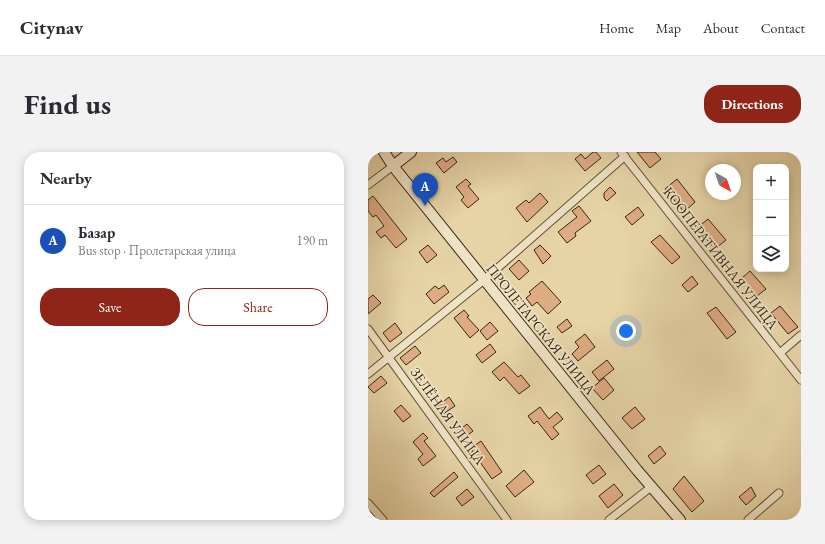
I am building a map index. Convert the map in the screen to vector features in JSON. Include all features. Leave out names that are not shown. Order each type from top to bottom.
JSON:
[{"type":"street","name":"ПРОЛЕТАРСКАЯ УЛИЦА","points":[[384,152],[393,166],[484,280],[651,487],[680,520]]},
{"type":"street","points":[[368,185],[411,152]]},
{"type":"street","points":[[368,374],[484,280],[623,154]]},
{"type":"street","name":"КООПЕРАТИВНАЯ УЛИЦА","points":[[623,154],[801,380]]},
{"type":"street","name":"ЗЕЛЁНАЯ УЛИЦА","points":[[368,329],[390,356],[506,520]]},
{"type":"street","points":[[780,353],[801,335]]},
{"type":"street","points":[[609,520],[651,487]]},
{"type":"street","points":[[748,520],[779,493]]},
{"type":"street","points":[[368,502],[383,520]]},
{"type":"building","points":[[593,152],[596,152],[601,158],[585,171],[575,159],[581,154],[585,159]]},
{"type":"building","points":[[637,152],[655,152],[661,159],[650,168]]},
{"type":"building","points":[[453,157],[457,162],[444,173],[436,163],[443,158],[446,162]]},
{"type":"building","points":[[466,179],[471,184],[468,186],[479,199],[468,208],[461,200],[464,197],[456,187]]},
{"type":"building","points":[[677,179],[695,202],[684,212],[665,189]]},
{"type":"building","points":[[610,187],[616,193],[607,201],[604,198],[604,193]]},
{"type":"building","points":[[540,193],[548,202],[527,222],[516,208],[526,200],[529,203]]},
{"type":"building","points":[[373,196],[407,239],[396,248],[385,235],[381,238],[376,232],[384,226],[376,215],[373,217],[368,211],[368,200]]},
{"type":"building","points":[[579,206],[591,221],[575,233],[576,236],[567,243],[558,232],[577,217],[572,211]]},
{"type":"building","points":[[638,207],[644,215],[632,225],[625,217]]},
{"type":"building","points":[[708,219],[726,240],[715,249],[697,228]]},
{"type":"building","points":[[660,235],[680,257],[672,264],[651,242]]},
{"type":"building","points":[[428,245],[437,255],[427,263],[419,252]]},
{"type":"building","points":[[540,245],[551,256],[543,264],[534,250]]},
{"type":"building","points":[[519,260],[529,271],[519,280],[509,269]]},
{"type":"building","points":[[750,271],[766,289],[757,296],[742,278]]},
{"type":"building","points":[[692,276],[698,284],[688,292],[682,285]]},
{"type":"building","points":[[542,281],[561,302],[548,314],[537,302],[532,306],[526,298],[531,294],[529,292]]},
{"type":"building","points":[[444,285],[449,292],[434,304],[426,294],[435,286],[439,289]]},
{"type":"building","points":[[373,295],[381,303],[368,314],[368,299]]},
{"type":"building","points":[[780,306],[798,327],[788,334],[771,313]]},
{"type":"building","points":[[716,307],[736,332],[727,339],[707,313]]},
{"type":"building","points":[[464,310],[469,316],[467,317],[479,330],[470,338],[454,318]]},
{"type":"building","points":[[567,319],[572,326],[562,333],[557,327]]},
{"type":"building","points":[[490,322],[498,331],[487,340],[480,331]]},
{"type":"building","points":[[395,323],[402,333],[390,342],[383,333]]},
{"type":"building","points":[[585,334],[595,347],[578,361],[572,354],[579,347],[575,342]]},
{"type":"building","points":[[490,344],[496,352],[482,363],[476,355]]},
{"type":"building","points":[[415,346],[421,353],[406,365],[400,358]]},
{"type":"building","points":[[607,360],[614,369],[599,381],[592,372]]},
{"type":"building","points":[[504,362],[518,377],[521,375],[530,386],[519,394],[504,377],[500,381],[492,372]]},
{"type":"building","points":[[381,376],[387,383],[374,393],[368,387]]},
{"type":"building","points":[[604,378],[614,390],[603,400],[592,388]]},
{"type":"building","points":[[449,397],[455,406],[443,414],[438,406]]},
{"type":"building","points":[[401,405],[411,416],[403,422],[394,411]]},
{"type":"building","points":[[540,407],[549,419],[557,412],[563,419],[553,427],[559,434],[552,440],[537,421],[534,424],[528,416]]},
{"type":"building","points":[[635,407],[645,419],[632,429],[622,418]]},
{"type":"building","points":[[467,424],[473,431],[463,439],[457,432]]},
{"type":"building","points":[[423,433],[428,438],[424,441],[436,456],[423,466],[418,459],[423,454],[413,442]]},
{"type":"building","points":[[481,441],[502,472],[492,479],[480,462],[477,465],[469,454],[473,451],[471,448]]},
{"type":"building","points":[[660,446],[666,454],[654,464],[648,456]]},
{"type":"building","points":[[599,465],[606,474],[593,484],[586,475]]},
{"type":"building","points":[[524,470],[534,482],[515,497],[506,486]]},
{"type":"building","points":[[454,472],[458,477],[434,497],[430,493]]},
{"type":"building","points":[[684,476],[704,501],[692,512],[673,489]]},
{"type":"building","points":[[614,484],[623,495],[608,508],[599,496]]},
{"type":"building","points":[[751,487],[756,496],[746,505],[739,497]]},
{"type":"building","points":[[467,489],[474,497],[462,506],[456,498]]},
{"type":"place","name":"Базар","points":[[425,206]]}]
